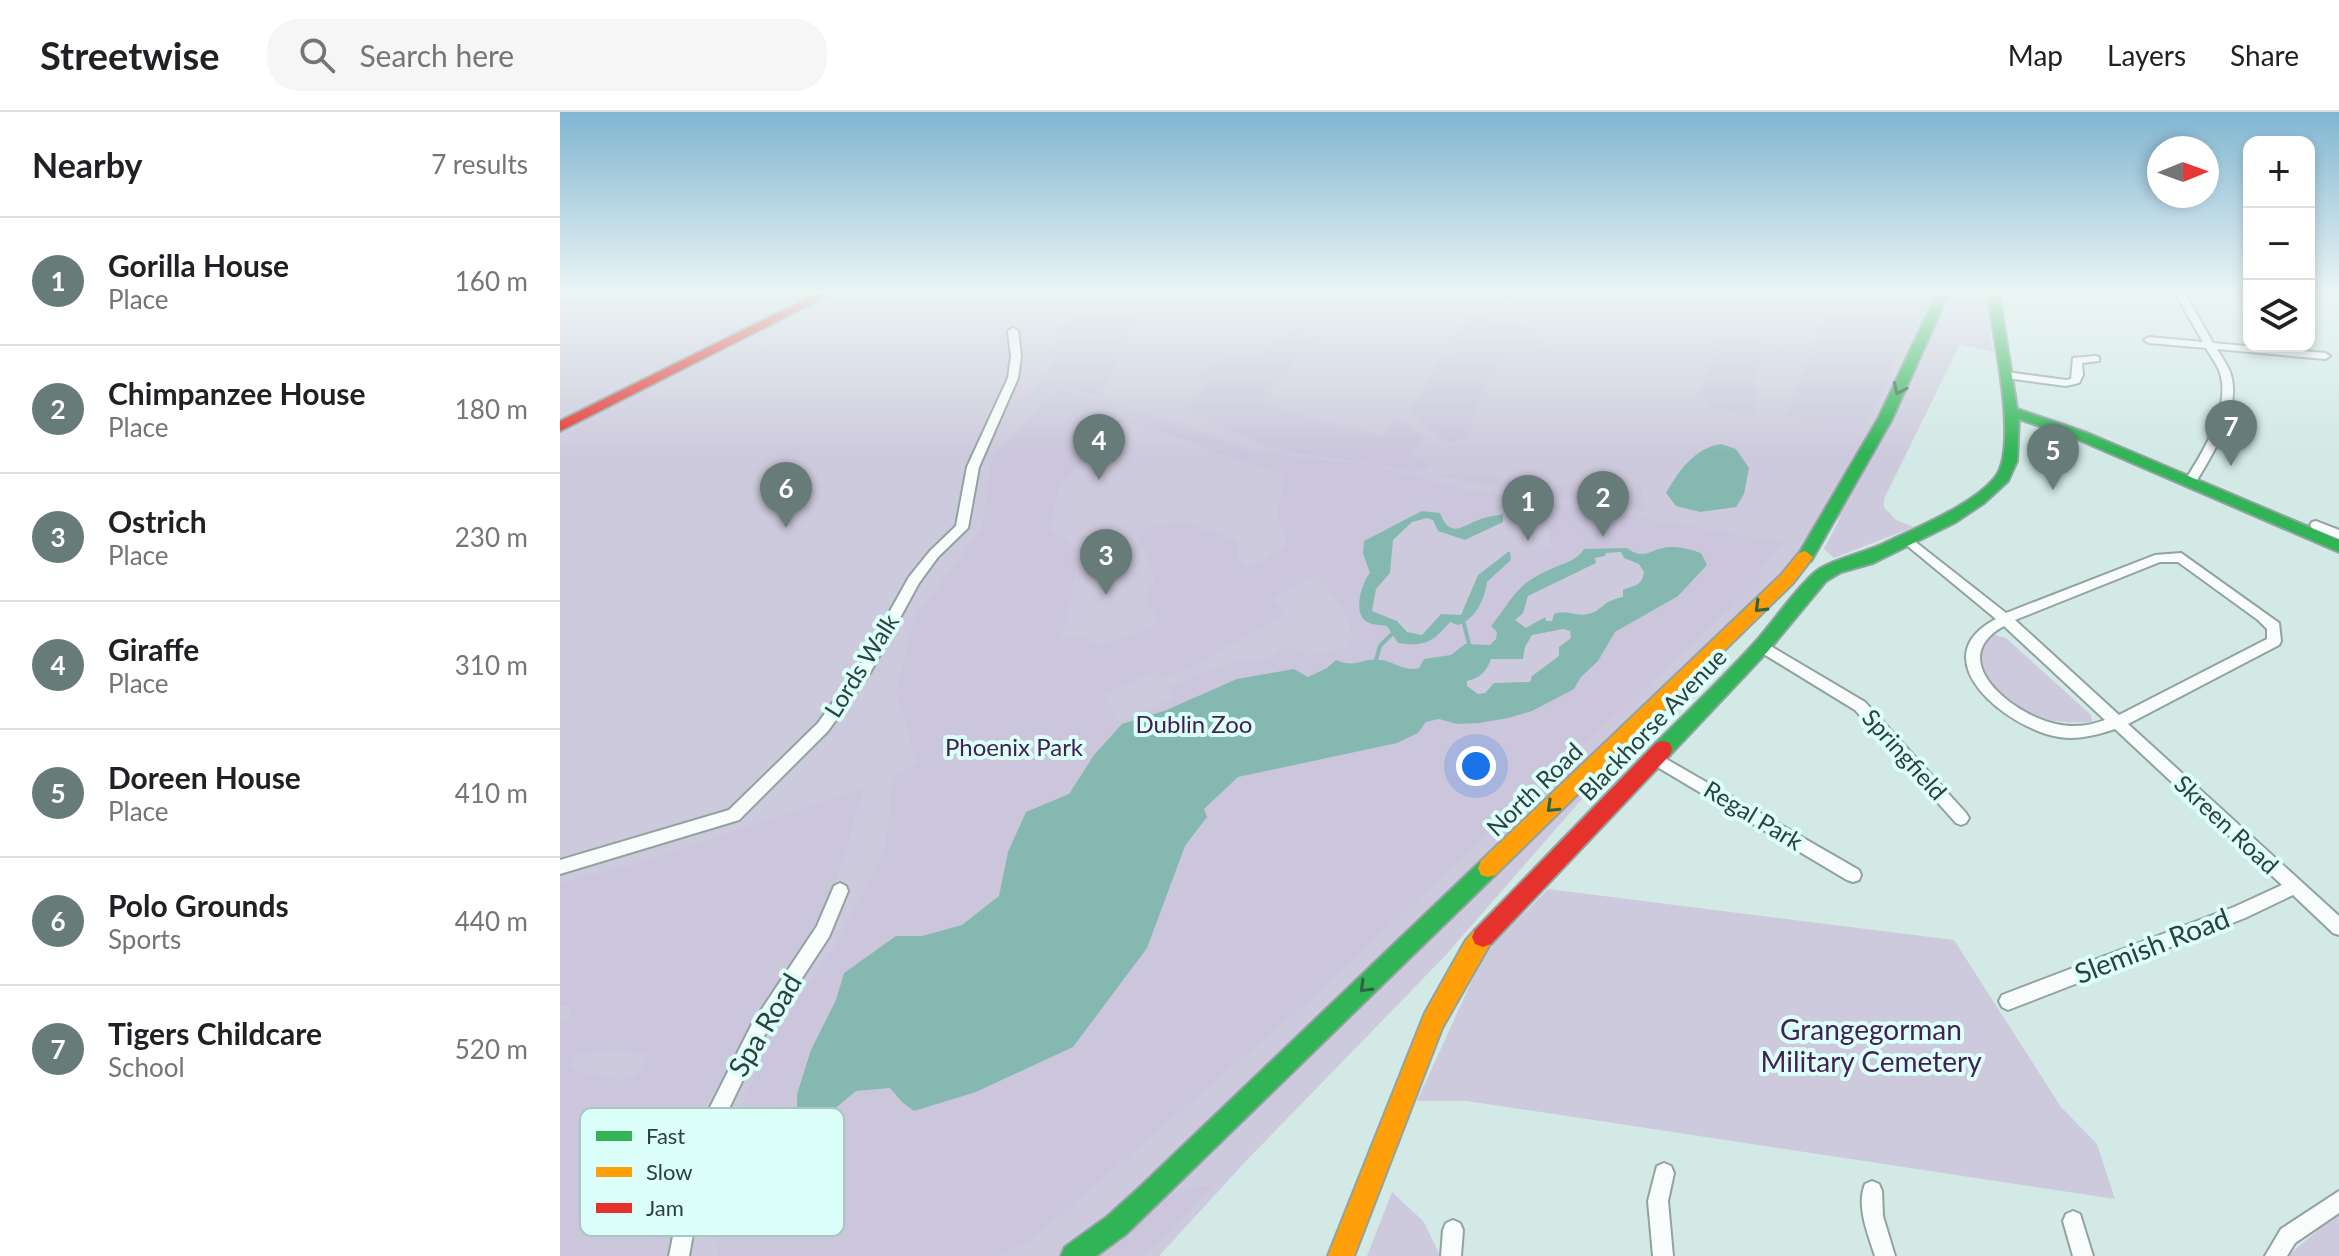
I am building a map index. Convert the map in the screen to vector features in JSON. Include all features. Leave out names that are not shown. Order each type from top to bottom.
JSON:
[{"type":"street","points":[[560,427],[721,346]]},
{"type":"street","name":"Lords Walk","points":[[560,867],[734,815],[823,727],[865,669],[914,580],[962,528],[973,467],[1016,369],[1014,346]]},
{"type":"street","name":"North Road","points":[[1074,1256],[1117,1225],[1149,1196],[1801,564],[1885,419],[1918,346]]},
{"type":"street","name":"Blackhorse Avenue","points":[[1341,1256],[1433,1021],[1474,947],[1762,646],[1820,577],[1835,568],[1867,559],[1908,540],[1971,505],[2003,478],[2013,445],[2012,412],[2002,346]]},
{"type":"street","points":[[2190,482],[2218,429],[2227,391],[2225,372],[2212,346]]},
{"type":"street","points":[[2225,346],[2325,356]]},
{"type":"street","points":[[2007,375],[2066,383],[2075,381],[2078,375],[2077,360],[2095,359]]},
{"type":"street","points":[[2012,412],[2082,436],[2190,482],[2325,531],[2339,546]]},
{"type":"street","name":"Skreen Road","points":[[1908,540],[2006,620],[2339,927]]},
{"type":"street","points":[[2181,557],[2274,627],[2274,641],[2115,722],[2077,732],[2032,722],[2006,709],[1987,691],[1975,671],[1972,651],[1981,635],[2006,620],[2159,558],[2181,557]]},
{"type":"street","name":"Springfield","points":[[1762,646],[1860,706],[1961,818]]},
{"type":"street","name":"Regal Park","points":[[1654,758],[1853,875]]},
{"type":"street","name":"Slemish Road","points":[[2008,1001],[2239,913],[2294,887]]},
{"type":"street","name":"Spa Road","points":[[720,1108],[758,1030],[823,931],[840,891]]},
{"type":"street","points":[[1663,1256],[1658,1201],[1664,1173]]},
{"type":"street","points":[[1872,1191],[1873,1216],[1885,1256]]},
{"type":"street","points":[[2275,1256],[2288,1236],[2339,1201]]},
{"type":"street","points":[[2073,1221],[2083,1256]]},
{"type":"street","points":[[1451,1256],[1453,1230]]},
{"type":"street","name":"Spa Road","points":[[679,1256],[683,1236]]},
{"type":"green space","name":"Phoenix Park","points":[[560,346],[1959,346],[1884,499],[1884,507],[1896,520],[1914,527],[1834,558],[1824,549],[1841,516],[1726,634],[1445,956],[1245,1162],[1159,1256],[560,1256]]},
{"type":"green space","points":[[1056,346],[1122,346],[1112,376],[1099,396],[1051,385],[1032,404],[1023,408],[1050,368]]},
{"type":"green space","points":[[1272,346],[1309,346],[1258,403],[1383,436],[1395,419],[1405,420],[1426,439],[1409,451],[1409,456],[1425,461],[1429,466],[1412,473],[1283,450],[1245,437],[1184,409],[1204,386],[1198,377],[1215,361],[1260,354]]},
{"type":"green space","points":[[1457,346],[1542,346],[1546,353],[1534,359],[1509,358],[1500,366],[1482,393],[1468,437],[1447,443],[1408,410],[1420,395],[1441,356],[1452,356],[1459,351]]},
{"type":"green space","points":[[1717,346],[1764,346],[1754,377],[1755,418],[1710,407],[1701,391]]},
{"type":"green space","points":[[1814,346],[1900,346],[1884,389],[1862,425],[1785,418]]},
{"type":"green space","name":"Phoenix Park","points":[[1970,346],[1992,346],[1993,352]]},
{"type":"green space","name":"Dublin Zoo","points":[[1057,388],[1179,424],[1254,453],[1377,465],[1442,485],[1783,542],[1759,571],[1762,579],[1304,1005],[1031,1240],[997,1256],[719,1256],[715,1236],[844,1236],[844,1108],[836,1108],[856,1091],[890,1088],[915,1111],[976,1092],[1032,1067],[1172,881],[1185,846],[1194,837],[1203,809],[1238,777],[1397,743],[1418,733],[1426,722],[1439,719],[1457,724],[1558,697],[1574,689],[1581,677],[1598,661],[1615,632],[1678,596],[1706,566],[1701,553],[1677,547],[1641,554],[1627,548],[1593,550],[1570,559],[1545,575],[1511,604],[1491,626],[1497,632],[1496,640],[1490,645],[1465,644],[1451,655],[1424,659],[1419,668],[1414,669],[1375,660],[1345,665],[1308,677],[1294,669],[1237,679],[1164,711],[1122,724],[1094,755],[1069,794],[1026,813],[1008,852],[1000,896],[962,925],[922,936],[896,936],[844,973],[836,1000],[811,1050],[824,1108],[741,1108],[771,1021],[787,1000],[795,1002],[834,948],[885,850],[893,776],[918,764],[896,692],[913,620],[982,528],[992,456]],"holes":[[[1123,423],[1164,433],[1242,462],[1282,473],[1283,490],[1277,509],[1287,536],[1285,545],[1262,563],[1245,568],[1237,559],[1238,545],[1233,539],[1179,521],[1146,528],[1139,540],[1155,579],[1145,600],[1159,619],[1151,627],[1103,646],[1079,636],[1062,638],[1075,577],[1075,562],[1072,548],[1064,538],[1050,531],[1060,483],[1104,435]],[[1422,511],[1440,513],[1451,528],[1462,529],[1503,514],[1503,519],[1552,518],[1554,526],[1548,526],[1552,550],[1510,552],[1511,560],[1487,583],[1486,597],[1470,621],[1450,622],[1442,635],[1398,643],[1387,626],[1367,622],[1358,606],[1364,581],[1371,573],[1364,541]],[[1316,574],[1347,616],[1350,646],[1310,656],[1287,645],[1267,661],[1230,662],[1169,687],[1174,698],[1119,723],[1104,694],[1158,670],[1164,678],[1200,663],[1286,613],[1273,598]]]},
{"type":"green space","points":[[1457,472],[1509,478],[1551,488],[1592,480],[1614,482],[1629,488],[1641,487],[1645,512],[1440,477]]},
{"type":"green space","points":[[1991,634],[2006,638],[2091,715],[2092,722],[2044,719],[2006,701],[1987,680],[1981,668],[1979,656],[1982,645]]},
{"type":"green space","points":[[864,787],[838,877],[817,926],[705,1108],[580,1108],[580,1236],[673,1236],[669,1256],[560,1256],[560,1024],[570,1019],[571,1006],[560,1006],[560,883],[646,861]],"holes":[[[610,1049],[645,1053],[643,1066],[637,1074],[618,1079],[574,1070],[570,1066],[576,1054]]]},
{"type":"green space","name":"Grangegorman Military Cemetery","points":[[1548,889],[1954,940],[2061,1107],[2097,1144],[2115,1199],[1467,1101],[1417,1101],[1484,954]]},
{"type":"green space","points":[[1213,1184],[1171,1232],[1141,1256],[1088,1256],[1164,1191],[1176,1193]]},
{"type":"green space","points":[[1392,1192],[1424,1222],[1440,1256],[1367,1256]]},
{"type":"green space","points":[[2339,1212],[2339,1256],[2289,1256],[2291,1253]]},
{"type":"water","points":[[1721,444],[1736,449],[1749,468],[1744,494],[1736,507],[1700,512],[1676,506],[1666,493],[1676,476],[1703,450]]},
{"type":"water","points":[[1422,511],[1440,513],[1447,525],[1455,529],[1482,518],[1503,514],[1503,522],[1465,540],[1438,531],[1433,520],[1427,518],[1412,522],[1393,540],[1390,573],[1376,589],[1372,611],[1397,621],[1407,632],[1422,635],[1441,614],[1461,615],[1478,575],[1508,552],[1511,560],[1487,582],[1481,602],[1469,619],[1458,625],[1450,622],[1428,642],[1398,643],[1387,626],[1367,622],[1360,612],[1362,590],[1370,573],[1363,553],[1364,541]]},
{"type":"water","points":[[1677,547],[1701,553],[1707,565],[1678,596],[1615,632],[1598,661],[1581,677],[1574,689],[1532,711],[1479,723],[1457,724],[1439,719],[1426,722],[1418,733],[1397,743],[1238,777],[1204,809],[1207,817],[1185,846],[1147,948],[1073,1047],[976,1092],[914,1111],[890,1088],[856,1091],[836,1108],[797,1108],[797,1094],[811,1050],[836,1000],[844,973],[896,936],[922,936],[962,925],[999,896],[1008,852],[1026,812],[1069,794],[1094,755],[1122,724],[1164,711],[1237,679],[1294,669],[1308,677],[1336,660],[1354,663],[1381,660],[1414,669],[1419,668],[1424,659],[1451,655],[1465,644],[1490,645],[1496,639],[1497,632],[1491,626],[1516,593],[1538,575],[1584,549],[1627,548],[1645,554]],"holes":[[[1621,552],[1624,558],[1639,564],[1644,572],[1639,583],[1623,590],[1623,597],[1593,613],[1558,613],[1554,614],[1552,621],[1546,621],[1545,617],[1526,628],[1515,620],[1523,613],[1528,596],[1596,563],[1595,558],[1606,553]],[[1563,629],[1570,631],[1571,638],[1559,647],[1559,656],[1532,676],[1530,682],[1494,683],[1485,693],[1478,694],[1467,686],[1467,681],[1482,673],[1491,659],[1523,659],[1532,635]]]},
{"type":"waterway","points":[[1464,624],[1469,644]]},
{"type":"waterway","points":[[1376,660],[1380,646],[1392,634]]},
{"type":"traffic: fast","points":[[1805,557],[1885,419],[1918,346]]},
{"type":"traffic: fast","points":[[1663,749],[1762,646],[1820,577],[1835,568],[1867,559],[1948,519],[1979,499],[2003,478],[2010,461],[2013,429],[2001,346]]},
{"type":"traffic: fast","points":[[2012,412],[2082,436],[2339,546]]},
{"type":"traffic: fast","points":[[1074,1256],[1117,1225],[1149,1196],[1488,868]]},
{"type":"traffic: slow","points":[[1488,868],[1787,579],[1805,557]]},
{"type":"traffic: slow","points":[[1341,1256],[1433,1021],[1474,947],[1483,937]]},
{"type":"traffic: jam","points":[[560,427],[721,346]]},
{"type":"traffic: jam","points":[[1483,937],[1663,749]]},
{"type":"place","name":"Tigers Childcare","points":[[2231,466]]},
{"type":"place","name":"Giraffe","points":[[1099,480]]},
{"type":"place","name":"Doreen House","points":[[2053,490]]},
{"type":"place","name":"Polo Grounds","points":[[786,528]]},
{"type":"place","name":"Chimpanzee House","points":[[1603,537]]},
{"type":"place","name":"Gorilla House","points":[[1528,541]]},
{"type":"place","name":"Ostrich","points":[[1106,595]]}]
